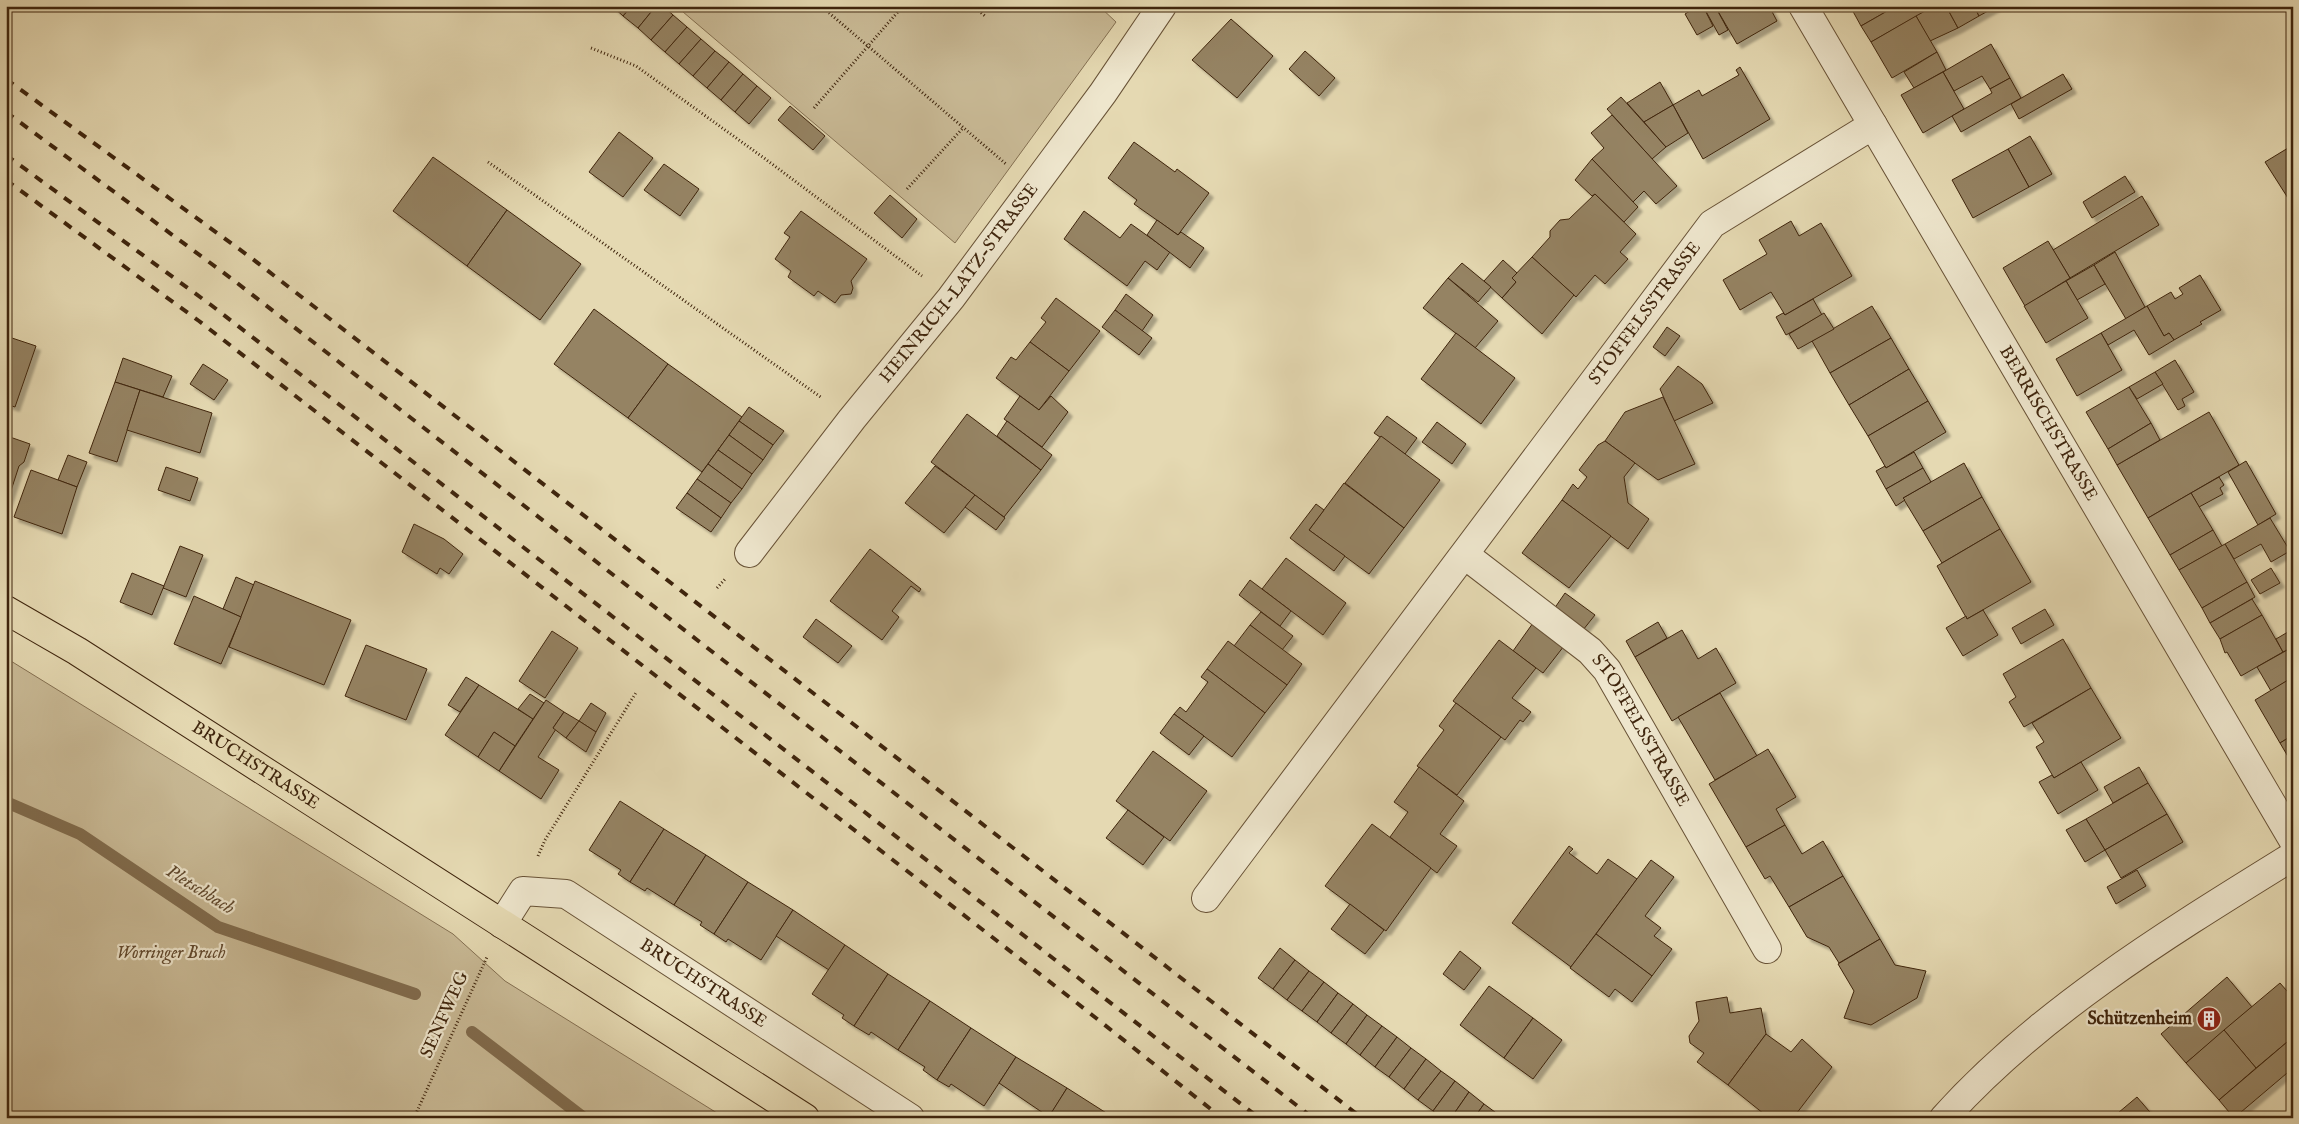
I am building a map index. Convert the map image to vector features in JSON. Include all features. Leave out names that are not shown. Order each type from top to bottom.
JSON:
[{"type":"main road","name":"BRUCHSTRASSE","points":[[6,610],[94,662],[805,1118]]},
{"type":"street","name":"HEINRICH-LATZ-STRASSE","points":[[749,553],[852,419],[951,298],[1103,93],[1162,6]]},
{"type":"street","name":"BERRISCHSTRASSE","points":[[1803,6],[2293,840]]},
{"type":"street","name":"STOFFELSSTRASSE","points":[[1206,898],[1712,224],[1873,126]]},
{"type":"street","name":"STOFFELSSTRASSE","points":[[1465,555],[1590,651],[1606,670],[1767,949]]},
{"type":"street","points":[[1944,1118],[1965,1095],[2044,1024],[2174,929],[2293,856]]},
{"type":"street","points":[[502,924],[523,891]]},
{"type":"street","name":"BRUCHSTRASSE","points":[[523,891],[566,894],[910,1118]]},
{"type":"path","points":[[821,6],[1033,187]]},
{"type":"path","points":[[814,108],[902,6]]},
{"type":"path","points":[[973,6],[985,16]]},
{"type":"path","points":[[591,48],[636,66],[764,158],[951,298]]},
{"type":"path","points":[[907,189],[963,128]]},
{"type":"path","points":[[488,162],[852,419]]},
{"type":"path","points":[[523,891],[545,840],[638,691]]},
{"type":"path","name":"SENFWEG","points":[[414,1118],[502,924]]},
{"type":"green space","points":[[676,6],[1099,6],[1116,22],[955,243]]},
{"type":"green space","name":"Worringer Bruch","points":[[6,658],[453,934],[505,981],[725,1118],[6,1118]]},
{"type":"building","points":[[612,6],[632,6],[623,16]]},
{"type":"building","points":[[632,6],[656,6],[638,28],[623,16]]},
{"type":"building","points":[[656,6],[663,6],[673,15],[651,40],[638,28]]},
{"type":"building","points":[[1698,6],[1703,6],[1713,26],[1697,35],[1685,14]]},
{"type":"building","points":[[1703,6],[1715,6],[1728,30],[1719,35]]},
{"type":"building","points":[[1715,6],[1769,6],[1777,21],[1737,44]]},
{"type":"building","points":[[1850,6],[1896,6],[1861,26]]},
{"type":"building","points":[[1896,6],[1931,8],[1871,42],[1861,26]]},
{"type":"building","points":[[1934,6],[1946,6],[1958,28],[1930,41],[1916,16]]},
{"type":"building","points":[[1946,6],[1974,6],[1979,16],[1958,28]]},
{"type":"building","points":[[1974,6],[1997,6],[1979,16]]},
{"type":"building","points":[[673,15],[687,27],[665,52],[651,40]]},
{"type":"building","points":[[1916,16],[1937,52],[1892,78],[1871,42]]},
{"type":"building","points":[[1231,19],[1273,56],[1237,98],[1192,60]]},
{"type":"building","points":[[687,27],[701,39],[679,64],[665,52]]},
{"type":"building","points":[[701,39],[715,51],[693,76],[679,64]]},
{"type":"building","points":[[1991,44],[2010,78],[1990,89],[1982,76],[1954,91],[1943,72]]},
{"type":"building","points":[[715,51],[729,62],[707,88],[693,76]]},
{"type":"building","points":[[1305,51],[1335,78],[1319,96],[1289,69]]},
{"type":"building","points":[[1937,52],[1946,70],[1914,88],[1904,72]]},
{"type":"building","points":[[729,62],[743,74],[721,100],[707,88]]},
{"type":"building","points":[[1740,67],[1770,119],[1703,159],[1673,105],[1699,90],[1702,96],[1739,75],[1736,70]]},
{"type":"building","points":[[1943,72],[1964,109],[1923,133],[1901,95]]},
{"type":"building","points":[[743,74],[757,86],[735,112],[721,100]]},
{"type":"building","points":[[2063,74],[2072,89],[2019,119],[2011,104]]},
{"type":"building","points":[[2010,78],[2021,98],[1961,132],[1952,116],[1992,93],[1990,89]]},
{"type":"building","points":[[1660,82],[1673,105],[1644,122],[1627,103]]},
{"type":"building","points":[[757,86],[771,98],[749,124],[735,112]]},
{"type":"building","points":[[1621,97],[1666,147],[1652,159],[1607,109]]},
{"type":"building","points":[[1673,105],[1688,133],[1666,147],[1644,122]]},
{"type":"building","points":[[790,106],[825,136],[813,150],[778,120]]},
{"type":"building","points":[[1612,115],[1677,186],[1656,204],[1644,191],[1633,202],[1592,159],[1604,148],[1591,133]]},
{"type":"building","points":[[619,132],[653,158],[623,197],[589,172]]},
{"type":"building","points":[[2030,136],[2052,174],[2029,187],[2008,149]]},
{"type":"building","points":[[1134,142],[1175,172],[1177,169],[1209,193],[1178,235],[1134,204],[1137,200],[1108,178]]},
{"type":"building","points":[[2293,145],[2293,206],[2265,162]]},
{"type":"building","points":[[2008,149],[2029,187],[1973,218],[1952,180]]},
{"type":"building","points":[[433,157],[507,210],[467,266],[393,211]]},
{"type":"building","points":[[1592,159],[1638,207],[1624,222],[1595,194],[1592,196],[1575,180]]},
{"type":"building","points":[[664,164],[699,189],[680,216],[644,190]]},
{"type":"building","points":[[2125,176],[2135,192],[2092,218],[2083,202]]},
{"type":"building","points":[[1595,194],[1636,234],[1620,252],[1628,259],[1605,284],[1595,275],[1576,297],[1532,257],[1550,237],[1550,231],[1560,220],[1569,219]]},
{"type":"building","points":[[890,195],[917,219],[902,238],[874,213]]},
{"type":"building","points":[[2142,196],[2159,225],[2070,278],[2053,250]]},
{"type":"building","points":[[507,210],[581,264],[540,320],[467,266]]},
{"type":"building","points":[[801,211],[867,259],[851,281],[853,288],[851,294],[841,295],[835,303],[818,291],[814,296],[788,277],[791,271],[775,259],[790,237],[784,233]]},
{"type":"building","points":[[1084,211],[1120,238],[1131,224],[1170,252],[1157,270],[1145,261],[1127,286],[1064,239]]},
{"type":"building","points":[[1157,220],[1178,235],[1181,232],[1204,248],[1190,268],[1147,235]]},
{"type":"building","points":[[1791,221],[1799,236],[1821,223],[1852,276],[1785,315],[1771,292],[1740,310],[1723,280],[1767,254],[1759,240]]},
{"type":"building","points":[[2048,241],[2070,278],[2025,306],[2003,268]]},
{"type":"building","points":[[2115,252],[2145,307],[2126,319],[2094,265]]},
{"type":"building","points":[[1532,257],[1574,295],[1542,334],[1502,298],[1516,282],[1512,278]]},
{"type":"building","points":[[1503,260],[1517,273],[1512,278],[1516,282],[1502,298],[1484,281]]},
{"type":"building","points":[[1462,263],[1491,287],[1478,302],[1448,278]]},
{"type":"building","points":[[2094,265],[2105,284],[2077,300],[2066,281]]},
{"type":"building","points":[[2200,275],[2221,310],[2200,322],[2202,324],[2174,340],[2169,333],[2164,336],[2147,306],[2171,292],[2175,299],[2183,294],[2179,288]]},
{"type":"building","points":[[1448,278],[1498,321],[1475,348],[1423,308]]},
{"type":"building","points":[[2066,281],[2088,318],[2046,343],[2024,306]]},
{"type":"building","points":[[1126,294],[1153,315],[1142,331],[1115,310]]},
{"type":"building","points":[[1056,298],[1100,331],[1069,371],[1030,342],[1046,322],[1041,318]]},
{"type":"building","points":[[1813,299],[1822,315],[1786,335],[1776,317],[1783,313],[1785,315]]},
{"type":"building","points":[[1872,306],[1891,338],[1830,373],[1812,341]]},
{"type":"building","points":[[2147,306],[2164,336],[2169,333],[2174,340],[2149,355],[2134,330],[2108,345],[2101,333]]},
{"type":"building","points":[[594,309],[668,364],[628,418],[554,364]]},
{"type":"building","points":[[1115,310],[1152,338],[1139,355],[1102,327]]},
{"type":"building","points":[[1824,313],[1834,329],[1798,349],[1789,334]]},
{"type":"building","points":[[1667,327],[1680,336],[1665,356],[1653,347]]},
{"type":"building","points":[[1456,333],[1515,378],[1481,424],[1421,379]]},
{"type":"building","points":[[2101,333],[2122,370],[2077,396],[2056,359]]},
{"type":"building","points":[[6,336],[36,346],[15,407],[6,404]]},
{"type":"building","points":[[1891,338],[1909,369],[1849,405],[1830,373]]},
{"type":"building","points":[[1030,342],[1069,371],[1039,410],[996,378],[1011,357],[1016,360]]},
{"type":"building","points":[[123,358],[172,376],[163,397],[115,382]]},
{"type":"building","points":[[2175,360],[2194,392],[2182,399],[2185,406],[2178,410],[2155,372]]},
{"type":"building","points":[[203,364],[228,380],[214,400],[190,384]]},
{"type":"building","points":[[668,364],[742,417],[702,472],[628,418]]},
{"type":"building","points":[[1678,366],[1702,384],[1713,403],[1674,421],[1660,389]]},
{"type":"building","points":[[1909,369],[1928,401],[1868,436],[1849,405]]},
{"type":"building","points":[[2155,372],[2163,384],[2137,399],[2129,387]]},
{"type":"building","points":[[115,382],[140,390],[117,462],[89,453]]},
{"type":"building","points":[[2129,387],[2151,423],[2108,449],[2086,412]]},
{"type":"building","points":[[140,390],[212,413],[200,453],[127,430]]},
{"type":"building","points":[[1020,396],[1039,410],[1051,396],[1068,412],[1042,447],[1004,419]]},
{"type":"building","points":[[1663,397],[1695,464],[1658,480],[1605,441],[1625,412]]},
{"type":"building","points":[[1928,401],[1946,432],[1886,468],[1868,436]]},
{"type":"building","points":[[749,407],[784,431],[773,445],[739,421]]},
{"type":"building","points":[[2209,412],[2239,465],[2148,518],[2117,465]]},
{"type":"building","points":[[967,414],[1041,470],[1004,517],[931,462]]},
{"type":"building","points":[[1387,416],[1417,438],[1405,454],[1374,433]]},
{"type":"building","points":[[739,421],[773,445],[763,460],[729,435]]},
{"type":"building","points":[[1007,421],[1052,455],[1041,470],[997,436]]},
{"type":"building","points":[[1437,422],[1466,444],[1452,464],[1422,442]]},
{"type":"building","points":[[2151,423],[2160,440],[2117,465],[2108,449]]},
{"type":"building","points":[[729,435],[763,460],[752,474],[718,450]]},
{"type":"building","points":[[7,436],[30,444],[24,462],[19,466],[7,503]]},
{"type":"building","points":[[1381,436],[1440,480],[1404,528],[1345,483]]},
{"type":"building","points":[[1605,441],[1635,463],[1624,477],[1628,503],[1649,519],[1628,549],[1562,500],[1573,484],[1578,489],[1587,477],[1579,470],[1598,445]]},
{"type":"building","points":[[718,450],[752,474],[742,489],[708,464]]},
{"type":"building","points":[[1914,452],[1923,468],[1886,489],[1876,471],[1885,466],[1886,468]]},
{"type":"building","points":[[68,455],[87,462],[77,487],[58,480]]},
{"type":"building","points":[[2246,461],[2276,514],[2258,525],[2228,472]]},
{"type":"building","points":[[1964,463],[1982,497],[1923,531],[1903,498]]},
{"type":"building","points":[[708,464],[742,489],[731,503],[697,479]]},
{"type":"building","points":[[935,466],[975,495],[944,533],[905,503]]},
{"type":"building","points":[[166,467],[198,478],[190,501],[158,490]]},
{"type":"building","points":[[1923,468],[1931,482],[1903,498],[1905,500],[1896,506],[1886,489]]},
{"type":"building","points":[[31,470],[77,487],[62,534],[14,517]]},
{"type":"building","points":[[2219,477],[2224,485],[2220,488],[2223,494],[2199,507],[2191,493]]},
{"type":"building","points":[[697,479],[731,503],[721,518],[687,493]]},
{"type":"building","points":[[1344,483],[1404,528],[1369,574],[1309,530]]},
{"type":"building","points":[[687,493],[721,518],[711,532],[676,508]]},
{"type":"building","points":[[2191,493],[2213,530],[2170,555],[2148,518]]},
{"type":"building","points":[[975,495],[1005,518],[996,530],[965,507]]},
{"type":"building","points":[[1982,497],[2000,529],[1942,563],[1923,531]]},
{"type":"building","points":[[1562,500],[1611,536],[1569,588],[1522,553]]},
{"type":"building","points":[[1316,504],[1324,510],[1309,530],[1345,556],[1334,571],[1290,538]]},
{"type":"building","points":[[2270,518],[2290,551],[2271,562],[2261,544],[2234,559],[2225,544]]},
{"type":"building","points":[[414,524],[444,539],[463,554],[449,574],[440,568],[437,574],[402,552]]},
{"type":"building","points":[[2000,529],[2031,582],[1967,619],[1937,566]]},
{"type":"building","points":[[2213,530],[2222,546],[2179,570],[2170,555]]},
{"type":"building","points":[[2225,544],[2247,582],[2202,608],[2179,570]]},
{"type":"building","points":[[180,546],[203,555],[186,597],[163,588]]},
{"type":"building","points":[[870,549],[921,589],[919,592],[911,586],[892,611],[899,617],[882,640],[830,601]]},
{"type":"building","points":[[1286,558],[1346,603],[1323,635],[1262,589]]},
{"type":"building","points":[[2271,568],[2280,583],[2260,594],[2251,580]]},
{"type":"building","points":[[132,573],[164,586],[152,615],[120,602]]},
{"type":"building","points":[[236,577],[254,585],[241,617],[223,609]]},
{"type":"building","points":[[1250,580],[1291,611],[1280,626],[1239,595]]},
{"type":"building","points":[[255,581],[351,620],[324,685],[229,647]]},
{"type":"building","points":[[2247,582],[2255,597],[2210,623],[2202,608]]},
{"type":"building","points":[[1565,593],[1595,615],[1583,630],[1554,609]]},
{"type":"building","points":[[194,596],[241,617],[221,664],[174,644]]},
{"type":"building","points":[[2252,599],[2262,615],[2220,639],[2210,623]]},
{"type":"building","points":[[2045,609],[2054,625],[2021,644],[2012,628]]},
{"type":"building","points":[[1983,610],[1998,635],[1963,656],[1946,628],[1966,616],[1967,619]]},
{"type":"building","points":[[1261,612],[1293,636],[1282,650],[1250,625]]},
{"type":"building","points":[[2262,615],[2283,652],[2241,676],[2227,652],[2225,653],[2220,639]]},
{"type":"building","points":[[816,619],[852,646],[838,663],[803,637]]},
{"type":"building","points":[[1658,622],[1667,638],[1635,657],[1626,641]]},
{"type":"building","points":[[1533,623],[1564,646],[1543,673],[1513,651]]},
{"type":"building","points":[[1250,625],[1302,664],[1287,685],[1234,646]]},
{"type":"building","points":[[2293,629],[2293,647],[2283,652],[2276,639]]},
{"type":"building","points":[[1682,630],[1698,659],[1716,648],[1736,683],[1672,721],[1635,657]]},
{"type":"building","points":[[552,631],[578,648],[545,698],[519,681]]},
{"type":"building","points":[[2063,639],[2091,688],[2024,727],[2009,702],[2016,697],[2003,674]]},
{"type":"building","points":[[1499,640],[1536,668],[1512,698],[1531,712],[1523,722],[1520,720],[1505,740],[1453,701]]},
{"type":"building","points":[[1228,641],[1287,685],[1265,713],[1207,669]]},
{"type":"building","points":[[366,645],[427,669],[406,720],[345,696]]},
{"type":"building","points":[[2289,649],[2293,655],[2293,677],[2271,691],[2257,667]]},
{"type":"building","points":[[1207,669],[1265,713],[1232,757],[1174,714],[1180,707],[1186,712],[1208,682],[1201,677]]},
{"type":"building","points":[[466,677],[479,685],[460,712],[448,705]]},
{"type":"building","points":[[2293,677],[2293,735],[2280,743],[2255,700]]},
{"type":"building","points":[[479,685],[533,719],[515,746],[494,732],[478,757],[445,735]]},
{"type":"building","points":[[2091,688],[2121,738],[2054,778],[2036,747],[2044,742],[2032,723]]},
{"type":"building","points":[[1720,693],[1757,756],[1715,780],[1678,717]]},
{"type":"building","points":[[530,694],[544,703],[533,719],[518,709]]},
{"type":"building","points":[[546,700],[564,712],[553,728],[556,729],[538,757],[559,770],[541,799],[499,771]]},
{"type":"building","points":[[591,703],[606,713],[596,732],[579,721]]},
{"type":"building","points":[[1456,703],[1501,737],[1457,795],[1417,766],[1444,730],[1439,726]]},
{"type":"building","points":[[564,712],[579,721],[566,738],[553,728]]},
{"type":"building","points":[[1174,714],[1204,736],[1189,755],[1160,733]]},
{"type":"building","points":[[579,721],[596,732],[586,752],[566,738]]},
{"type":"building","points":[[494,732],[515,746],[499,771],[478,757]]},
{"type":"building","points":[[2293,735],[2293,765],[2280,743]]},
{"type":"building","points":[[1768,749],[1796,797],[1776,809],[1785,825],[1746,847],[1709,784]]},
{"type":"building","points":[[1153,751],[1207,791],[1170,841],[1116,801]]},
{"type":"building","points":[[2081,762],[2098,790],[2058,814],[2039,782],[2052,775],[2054,778]]},
{"type":"building","points":[[1419,767],[1464,801],[1440,834],[1457,846],[1437,873],[1390,837],[1408,812],[1394,802]]},
{"type":"building","points":[[2139,767],[2148,783],[2113,803],[2104,787]]},
{"type":"building","points":[[2148,783],[2167,814],[2105,850],[2086,819]]},
{"type":"building","points":[[620,801],[664,829],[630,882],[618,874],[621,870],[589,850]]},
{"type":"building","points":[[1128,810],[1164,837],[1143,865],[1106,838]]},
{"type":"building","points":[[2167,814],[2183,842],[2121,878],[2105,850]]},
{"type":"building","points":[[2086,819],[2105,850],[2085,862],[2066,830]]},
{"type":"building","points":[[1372,824],[1431,868],[1386,931],[1325,886]]},
{"type":"building","points":[[1785,825],[1802,854],[1823,841],[1843,876],[1789,907],[1770,876],[1765,879],[1746,847]]},
{"type":"building","points":[[664,829],[706,855],[674,905],[647,888],[645,891],[630,882]]},
{"type":"building","points":[[1569,846],[1573,849],[1569,853],[1597,874],[1608,859],[1637,879],[1571,967],[1512,923]]},
{"type":"building","points":[[706,855],[748,882],[714,934],[700,925],[702,922],[674,905]]},
{"type":"building","points":[[1651,860],[1674,877],[1645,916],[1661,928],[1654,936],[1672,949],[1652,976],[1596,934]]},
{"type":"building","points":[[2137,870],[2146,886],[2116,904],[2107,887]]},
{"type":"building","points":[[1843,876],[1880,939],[1839,963],[1829,947],[1807,937],[1789,907]]},
{"type":"building","points":[[748,882],[793,910],[761,960],[728,939],[726,942],[714,934]]},
{"type":"building","points":[[1350,904],[1384,930],[1365,954],[1331,929]]},
{"type":"building","points":[[793,910],[845,945],[829,970],[776,936]]},
{"type":"building","points":[[1596,934],[1652,976],[1632,1002],[1615,989],[1609,997],[1570,968]]},
{"type":"building","points":[[1880,939],[1895,965],[1926,971],[1917,998],[1871,1025],[1844,1018],[1854,991],[1838,964]]},
{"type":"building","points":[[845,945],[888,974],[854,1026],[842,1018],[844,1015],[812,994]]},
{"type":"building","points":[[1280,948],[1295,960],[1273,989],[1258,978]]},
{"type":"building","points":[[1460,951],[1481,968],[1464,990],[1443,974]]},
{"type":"building","points":[[1295,960],[1309,971],[1287,1000],[1273,989]]},
{"type":"building","points":[[1309,971],[1324,982],[1302,1011],[1287,1000]]},
{"type":"building","points":[[888,974],[930,1001],[898,1050],[871,1032],[869,1035],[854,1026]]},
{"type":"building","name":"Schützenheim","points":[[2227,977],[2252,1007],[2186,1063],[2161,1034]]},
{"type":"building","points":[[1324,982],[1338,993],[1317,1022],[1302,1011]]},
{"type":"building","points":[[2280,983],[2293,998],[2293,1037],[2256,1068],[2224,1030]]},
{"type":"building","points":[[1489,986],[1533,1018],[1504,1058],[1460,1025]]},
{"type":"building","points":[[1338,993],[1353,1004],[1331,1033],[1317,1022]]},
{"type":"building","points":[[1727,997],[1730,1013],[1761,1008],[1766,1034],[1728,1085],[1697,1062],[1704,1053],[1690,1043],[1689,1036],[1699,1021],[1696,1002]]},
{"type":"building","points":[[930,1001],[971,1028],[937,1080],[923,1070],[925,1067],[898,1050]]},
{"type":"building","points":[[1353,1004],[1367,1015],[1346,1044],[1331,1033]]},
{"type":"building","points":[[1367,1015],[1382,1026],[1360,1055],[1346,1044]]},
{"type":"building","points":[[1533,1018],[1562,1040],[1533,1079],[1504,1058]]},
{"type":"building","points":[[1382,1026],[1397,1037],[1375,1067],[1360,1055]]},
{"type":"building","points":[[971,1028],[1016,1057],[984,1106],[951,1084],[949,1087],[937,1080]]},
{"type":"building","points":[[2224,1030],[2256,1068],[2219,1100],[2186,1063]]},
{"type":"building","points":[[1766,1034],[1791,1052],[1802,1039],[1832,1067],[1793,1118],[1769,1118],[1728,1085]]},
{"type":"building","points":[[1397,1037],[1411,1048],[1389,1077],[1375,1067]]},
{"type":"building","points":[[2293,1037],[2293,1068],[2234,1118],[2219,1100]]},
{"type":"building","points":[[1411,1048],[1426,1059],[1404,1089],[1389,1077]]},
{"type":"building","points":[[1016,1057],[1067,1088],[1049,1117],[999,1083]]},
{"type":"building","points":[[1426,1059],[1441,1071],[1418,1100],[1404,1089]]},
{"type":"building","points":[[1441,1071],[1455,1081],[1433,1111],[1418,1100]]},
{"type":"building","points":[[1455,1081],[1469,1092],[1451,1118],[1442,1118],[1433,1111]]},
{"type":"building","points":[[1067,1088],[1111,1116],[1110,1118],[1048,1118]]},
{"type":"building","points":[[1469,1092],[1484,1104],[1474,1118],[1451,1118]]},
{"type":"building","points":[[2137,1097],[2155,1118],[2112,1118]]},
{"type":"building","points":[[1484,1104],[1499,1115],[1497,1118],[1474,1118]]},
{"type":"waterway","name":"Pletschbach","points":[[6,802],[80,834],[218,927],[415,994]]},
{"type":"waterway","name":"Pletschbach","points":[[472,1032],[584,1118]]},
{"type":"railway","points":[[6,79],[250,257],[1362,1118]]},
{"type":"railway","points":[[6,112],[232,279],[1313,1118]]},
{"type":"railway","points":[[6,155],[211,305],[1259,1118]]},
{"type":"railway","points":[[6,180],[199,321],[1077,1003],[1222,1118]]},
{"type":"place","name":"Schützenheim","points":[[2209,1019]]}]
